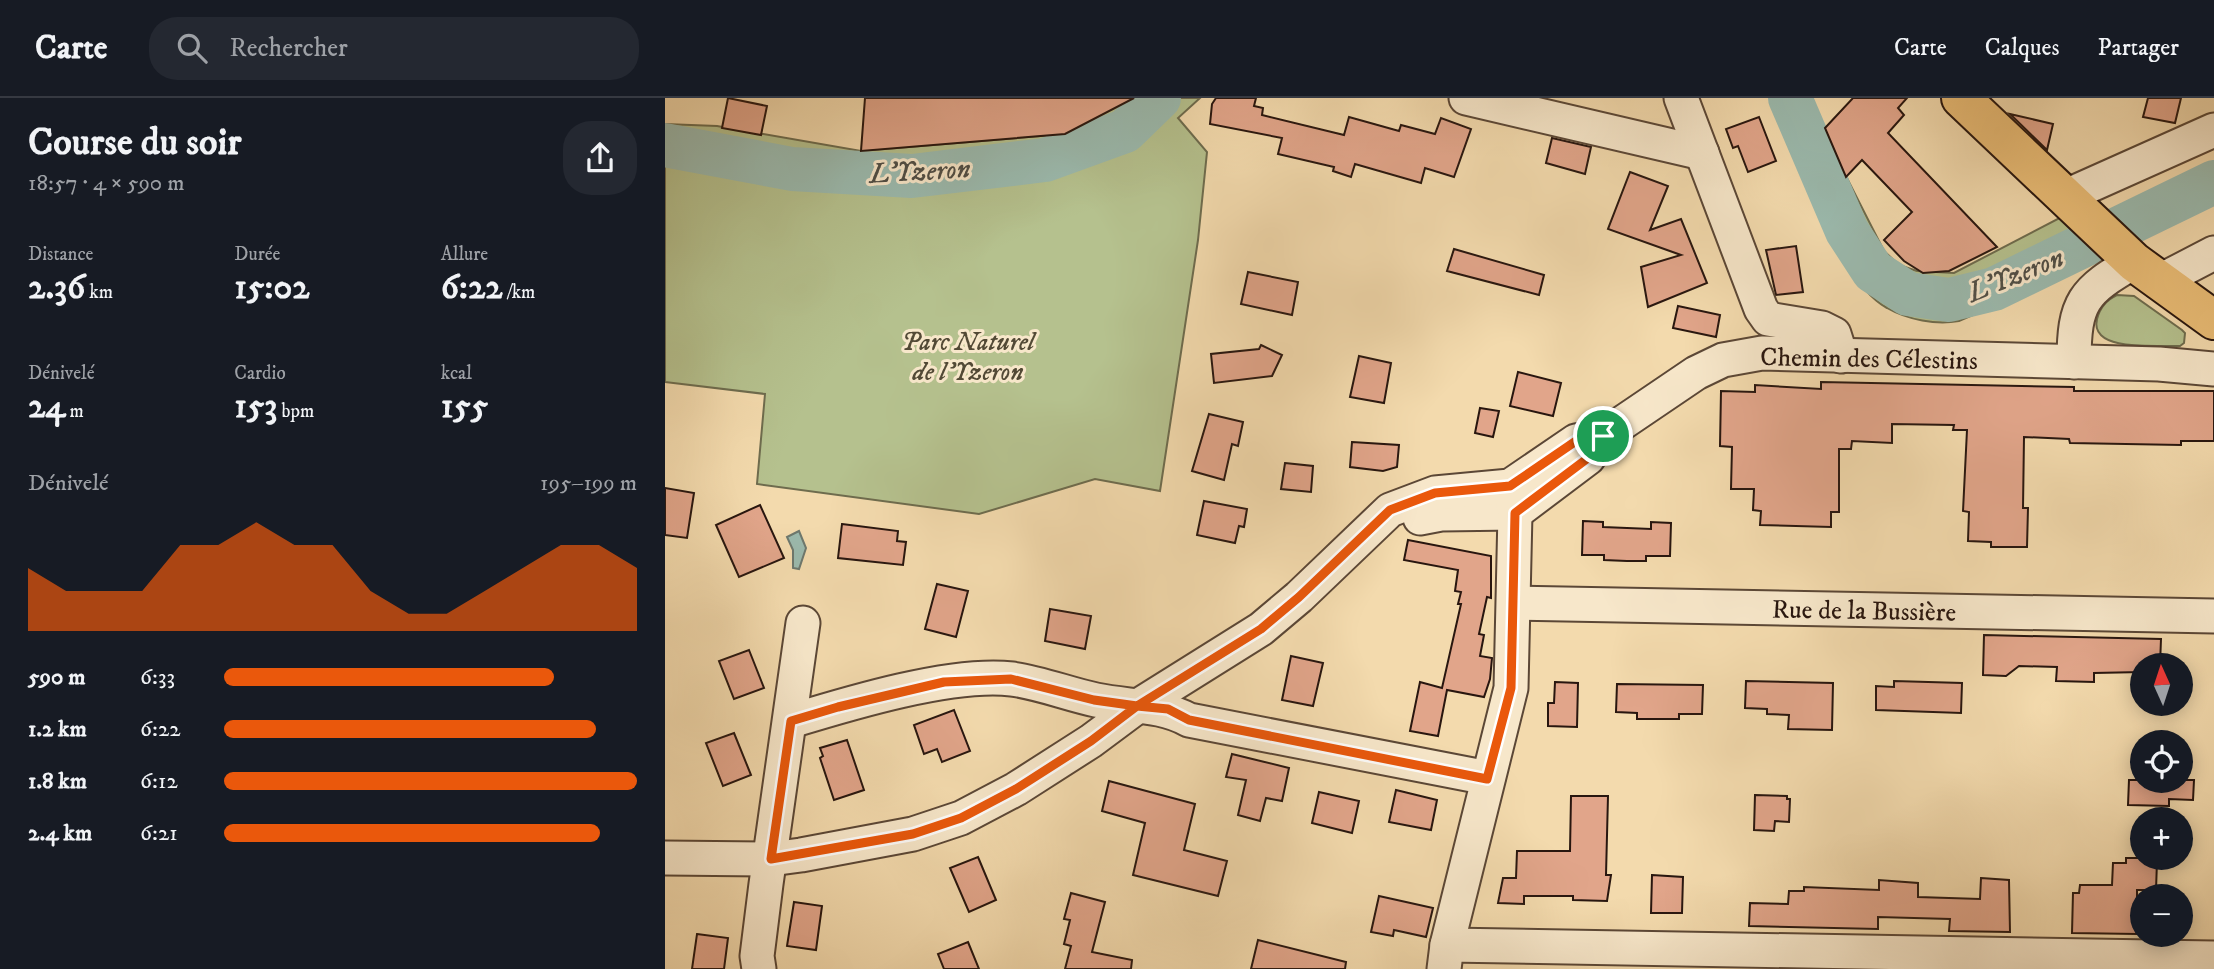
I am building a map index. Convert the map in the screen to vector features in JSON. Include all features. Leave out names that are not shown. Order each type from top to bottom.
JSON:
[{"type":"main road","points":[[1961,98],[2138,265],[2214,320]]},
{"type":"street","points":[[1466,98],[1702,153]]},
{"type":"street","points":[[1681,98],[1761,309],[1768,318],[1822,328],[1834,334],[1841,356]]},
{"type":"street","points":[[2070,203],[2214,130]]},
{"type":"street","points":[[2074,362],[2075,331],[2081,305],[2090,290],[2138,265],[2214,253]]},
{"type":"street","name":"Chemin des Célestins","points":[[2159,364],[2194,353],[2204,344],[2214,320]]},
{"type":"street","name":"Chemin des Célestins","points":[[1512,499],[1588,458],[1603,436],[1696,373],[1723,360],[1762,353],[2159,364],[2214,369]]},
{"type":"street","points":[[665,858],[771,859],[913,834],[961,818],[1016,789],[1091,741],[1137,706],[1261,629],[1361,537],[1403,522],[1512,499],[1514,603],[1511,688],[1445,957],[2061,962],[2214,958]]},
{"type":"street","name":"Rue de la Bussière","points":[[1514,603],[2214,616]]},
{"type":"street","points":[[759,969],[757,956],[803,623]]},
{"type":"street","points":[[791,721],[944,682],[1011,679],[1094,700],[1168,709],[1189,720],[1487,779]]},
{"type":"green space","name":"Parc Naturel de l'Yzeron","points":[[1127,98],[1200,98],[1178,118],[1207,152],[1198,240],[1160,491],[1095,479],[979,514],[757,484],[765,394],[665,382],[665,124],[717,126],[861,151],[1065,134]]},
{"type":"green space","points":[[1770,98],[1810,98],[1823,131],[1884,251],[1899,265],[1917,271],[1954,273],[2073,211],[2115,253],[1959,321],[1932,322],[1895,312],[1869,294],[1851,272],[1819,213]]},
{"type":"green space","points":[[2117,295],[2134,296],[2182,330],[2185,333],[2184,343],[2180,346],[2128,345],[2104,337],[2097,330],[2098,315],[2104,304]]},
{"type":"shaded area","points":[[799,531],[806,548],[799,569],[793,568],[793,550],[787,537]]},
{"type":"building","points":[[728,98],[767,106],[761,135],[722,128]]},
{"type":"building","points":[[865,98],[1134,98],[1065,134],[861,151]]},
{"type":"building","points":[[1216,98],[1256,98],[1254,106],[1263,108],[1262,115],[1344,135],[1349,117],[1399,131],[1401,125],[1435,134],[1441,118],[1471,129],[1454,177],[1425,168],[1421,183],[1355,164],[1351,177],[1333,171],[1334,167],[1278,154],[1282,138],[1210,124],[1212,104]]},
{"type":"building","points":[[1853,98],[1907,98],[1898,108],[1904,115],[1888,133],[1997,247],[1949,271],[1923,273],[1904,261],[1884,240],[1912,212],[1862,160],[1846,177],[1825,128]]},
{"type":"building","points":[[2148,98],[2181,98],[2175,123],[2143,117]]},
{"type":"building","points":[[2010,114],[2053,124],[2047,150]]},
{"type":"building","points":[[1759,117],[1776,161],[1748,172],[1738,146],[1733,148],[1726,129]]},
{"type":"building","points":[[1552,138],[1591,147],[1585,174],[1546,163]]},
{"type":"building","points":[[1630,172],[1668,186],[1650,230],[1681,219],[1707,283],[1648,307],[1641,267],[1681,255],[1608,229]]},
{"type":"building","points":[[1796,246],[1803,292],[1776,295],[1766,250]]},
{"type":"building","points":[[1454,249],[1544,275],[1539,295],[1447,271]]},
{"type":"building","points":[[1248,272],[1298,282],[1292,315],[1241,304]]},
{"type":"building","points":[[1678,306],[1720,315],[1716,337],[1673,328]]},
{"type":"building","points":[[1261,345],[1282,355],[1272,376],[1214,383],[1211,354],[1259,349]]},
{"type":"building","points":[[1359,356],[1391,363],[1384,403],[1350,397]]},
{"type":"building","points":[[1518,372],[1561,383],[1553,416],[1510,406]]},
{"type":"building","points":[[1821,382],[2074,387],[2074,391],[2214,391],[2214,441],[2181,441],[2181,445],[2070,443],[2069,439],[2024,437],[2023,508],[2028,508],[2027,547],[1991,547],[1991,542],[1968,541],[1969,512],[1963,511],[1967,430],[1953,430],[1954,425],[1892,424],[1892,443],[1852,441],[1851,449],[1839,449],[1839,512],[1831,512],[1831,527],[1760,525],[1761,511],[1753,510],[1754,489],[1731,489],[1732,447],[1720,446],[1721,391],[1755,392],[1755,385],[1821,389]]},
{"type":"building","points":[[1480,408],[1499,411],[1493,437],[1475,433]]},
{"type":"building","points":[[1209,414],[1243,422],[1238,446],[1232,444],[1224,480],[1192,471]]},
{"type":"building","points":[[1352,442],[1399,445],[1397,467],[1383,471],[1350,467]]},
{"type":"building","points":[[1285,463],[1313,466],[1311,492],[1281,489]]},
{"type":"building","points":[[665,488],[694,493],[687,538],[665,535]]},
{"type":"building","points":[[1204,501],[1247,509],[1244,527],[1239,526],[1235,543],[1197,535]]},
{"type":"building","points":[[760,505],[784,558],[739,577],[716,525]]},
{"type":"building","points":[[1583,521],[1603,522],[1603,527],[1651,529],[1651,522],[1671,523],[1670,556],[1646,556],[1646,561],[1627,561],[1604,560],[1604,555],[1582,555]]},
{"type":"building","points":[[842,524],[898,531],[897,541],[906,542],[903,565],[838,558]]},
{"type":"building","points":[[1408,540],[1491,556],[1491,598],[1487,597],[1479,634],[1484,635],[1480,656],[1492,658],[1490,679],[1484,697],[1447,690],[1438,736],[1410,731],[1420,682],[1442,688],[1461,604],[1458,604],[1461,592],[1455,591],[1458,570],[1404,560]]},
{"type":"building","points":[[937,584],[968,591],[956,637],[925,629]]},
{"type":"building","points":[[1050,609],[1091,616],[1085,649],[1045,641]]},
{"type":"building","points":[[1984,635],[2161,639],[2160,653],[2130,653],[2130,672],[2094,673],[2094,682],[2056,681],[2057,667],[2019,666],[2006,676],[1983,675]]},
{"type":"building","points":[[749,650],[764,688],[734,699],[719,661]]},
{"type":"building","points":[[1291,656],[1323,663],[1313,706],[1282,700]]},
{"type":"building","points":[[1746,681],[1833,683],[1832,730],[1788,729],[1789,715],[1767,714],[1767,709],[1745,708]]},
{"type":"building","points":[[1894,681],[1962,683],[1961,713],[1876,710],[1876,686],[1894,687]]},
{"type":"building","points":[[1555,682],[1578,683],[1577,727],[1548,726],[1548,703],[1554,703]]},
{"type":"building","points":[[1617,684],[1703,685],[1702,714],[1679,714],[1679,719],[1637,719],[1637,713],[1616,712]]},
{"type":"building","points":[[954,710],[970,751],[942,762],[937,749],[924,754],[914,725]]},
{"type":"building","points":[[734,733],[751,775],[723,786],[706,743]]},
{"type":"building","points":[[847,740],[864,790],[834,800],[820,758],[823,756],[820,748]]},
{"type":"building","points":[[1232,754],[1289,768],[1282,801],[1266,798],[1260,821],[1238,815],[1246,780],[1226,777]]},
{"type":"building","points":[[2129,780],[2130,793],[2193,793],[2194,780],[2193,800],[2169,799],[2169,806],[2128,805]]},
{"type":"building","points":[[1109,781],[1195,804],[1184,850],[1227,861],[1218,896],[1133,875],[1145,823],[1102,811]]},
{"type":"building","points":[[1396,790],[1437,800],[1431,830],[1389,822]]},
{"type":"building","points":[[1319,792],[1359,801],[1352,833],[1312,823]]},
{"type":"building","points":[[1755,795],[1787,796],[1787,799],[1790,799],[1789,822],[1775,821],[1774,831],[1754,830]]},
{"type":"building","points":[[1571,796],[1608,796],[1606,875],[1611,875],[1607,901],[1573,900],[1573,896],[1524,896],[1524,904],[1498,903],[1503,878],[1516,878],[1517,851],[1570,851]]},
{"type":"building","points":[[978,857],[996,900],[969,912],[950,868]]},
{"type":"building","points":[[2126,858],[2130,858],[2130,870],[2157,870],[2156,884],[2130,884],[2130,934],[2072,933],[2073,893],[2079,893],[2080,885],[2112,885],[2113,863],[2126,863]]},
{"type":"building","points":[[1652,875],[1683,877],[1682,913],[1651,913]]},
{"type":"building","points":[[1981,878],[2009,880],[2010,932],[1949,931],[1950,919],[1878,917],[1878,929],[1749,926],[1750,903],[1788,904],[1789,891],[1804,891],[1804,887],[1879,890],[1879,880],[1918,883],[1918,897],[1980,899]]},
{"type":"building","points":[[1071,893],[1105,902],[1092,952],[1132,960],[1131,969],[1065,969],[1071,946],[1064,944],[1070,920],[1064,919]]},
{"type":"building","points":[[1379,896],[1433,908],[1426,937],[1394,930],[1393,936],[1371,932]]},
{"type":"building","points":[[794,902],[822,906],[816,950],[787,946]]},
{"type":"building","points":[[697,934],[728,938],[724,969],[692,969]]},
{"type":"building","points":[[1258,940],[1346,962],[1345,969],[1251,969]]},
{"type":"building","points":[[968,942],[979,969],[944,969],[938,954]]},
{"type":"waterway","name":"L'Yzeron","points":[[665,145],[792,169],[912,176],[1045,160],[1125,131],[1159,98]]},
{"type":"waterway","name":"L'Yzeron","points":[[1790,98],[1847,231],[1873,271],[1908,294],[1949,300],[1994,289],[2214,182]]},
{"type":"route","points":[[1603,436],[1576,441],[1510,486],[1435,493],[1415,498],[1390,510],[1299,597],[1261,629],[1137,706],[1094,700],[1011,679],[944,682],[791,721],[771,859],[913,834],[961,818],[1016,789],[1091,741],[1137,706],[1168,709],[1189,720],[1487,779],[1511,688],[1515,513],[1588,458],[1603,436]]}]
